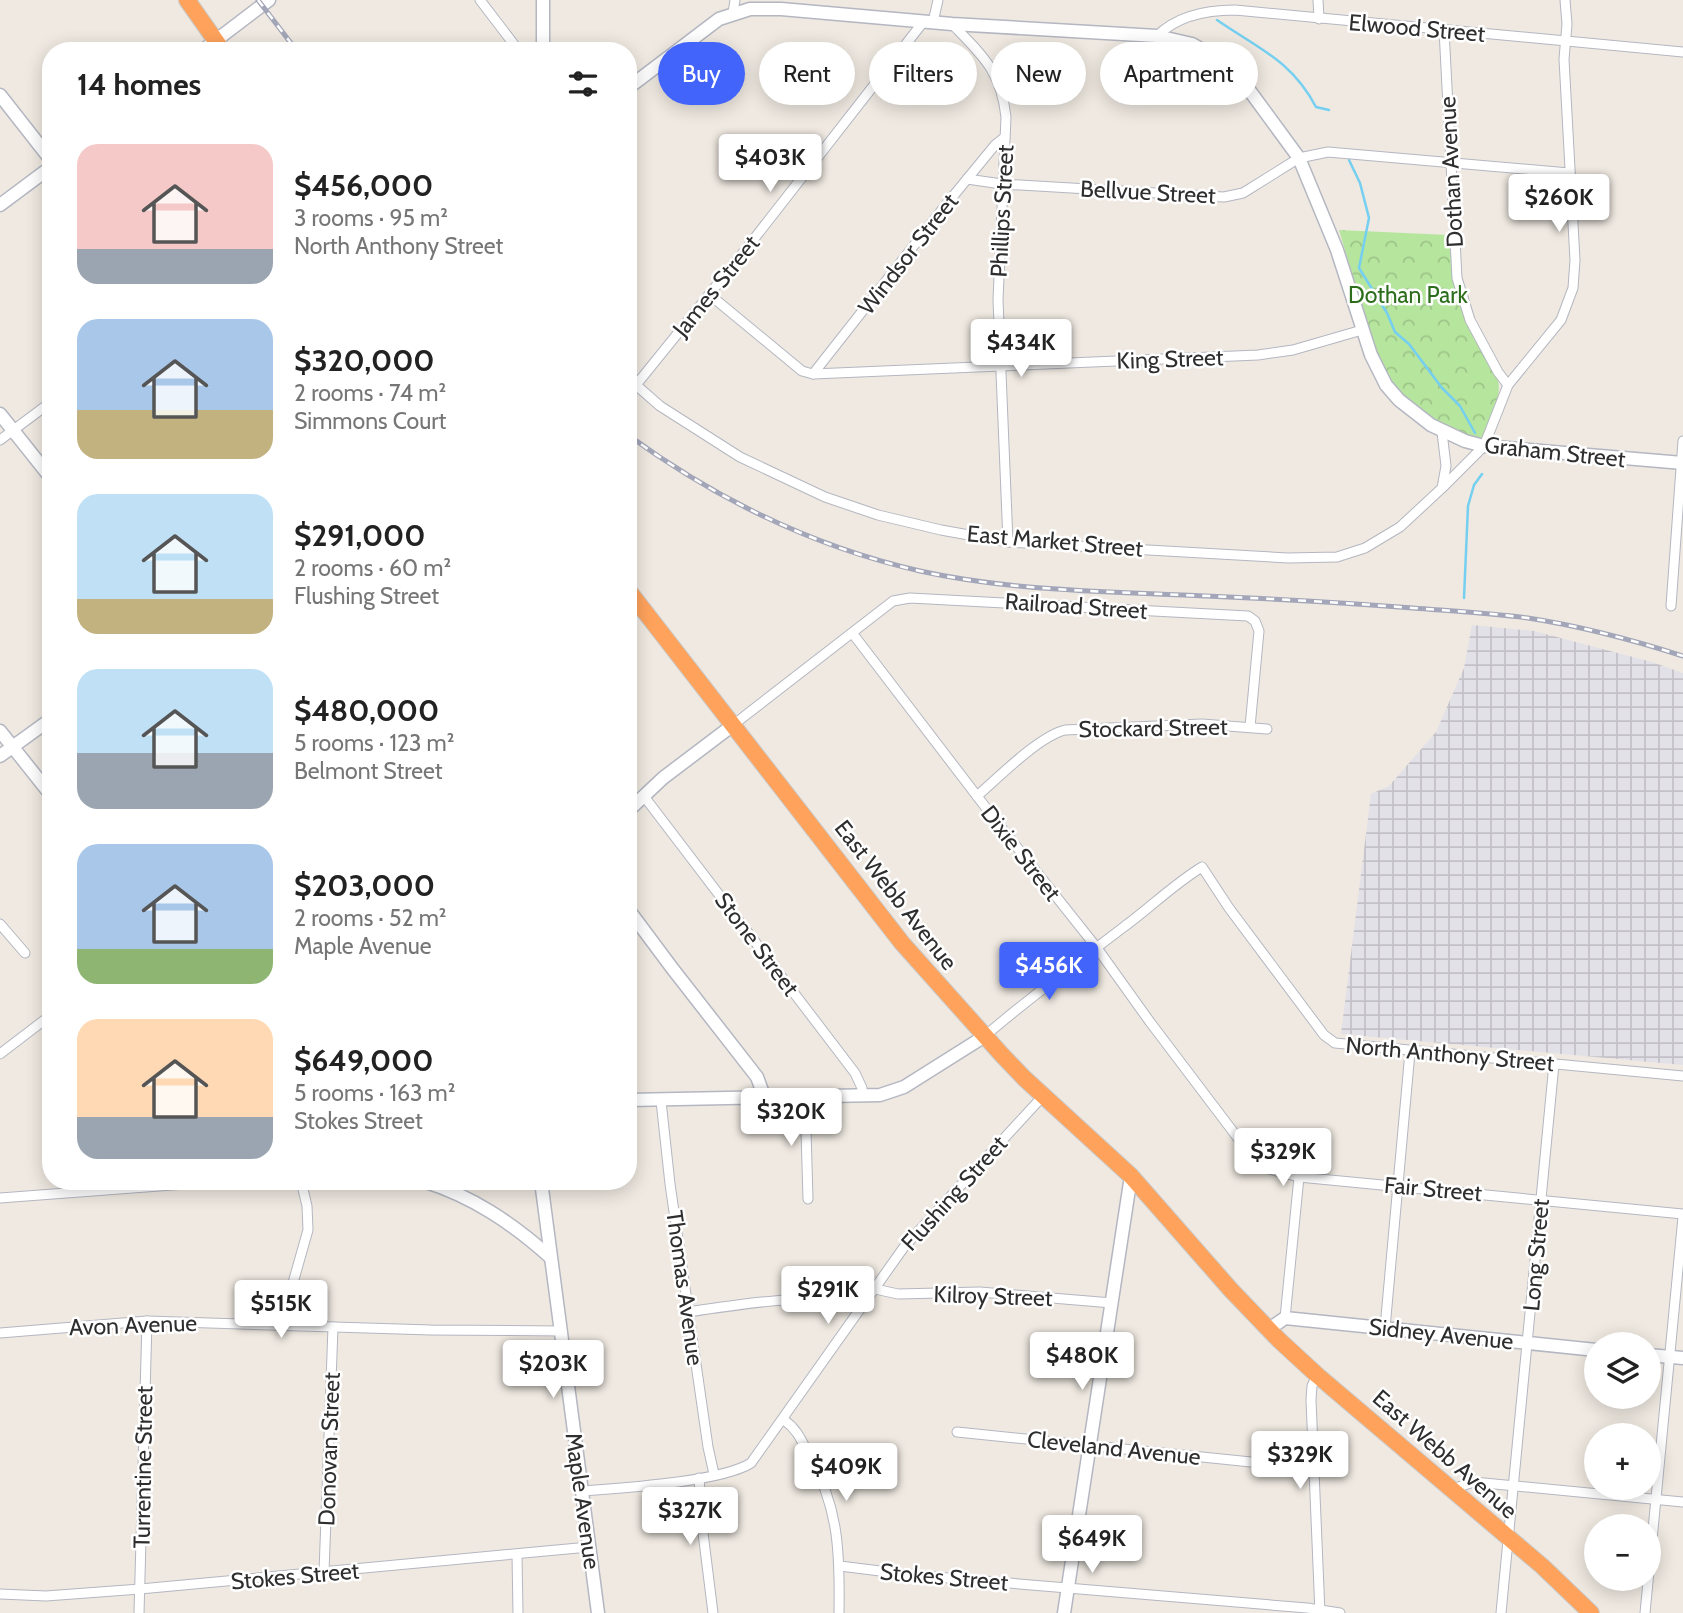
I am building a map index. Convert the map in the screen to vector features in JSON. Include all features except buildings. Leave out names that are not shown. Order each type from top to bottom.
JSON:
[{"type":"highway","points":[[187,0],[216,42]]},
{"type":"highway","name":"East Webb Avenue","points":[[637,601],[902,943],[985,1036],[1043,1096],[1131,1176],[1232,1291],[1317,1375],[1452,1489],[1591,1613]]},
{"type":"street","points":[[223,42],[269,0]]},
{"type":"street","points":[[480,0],[512,42]]},
{"type":"street","points":[[542,42],[543,0]]},
{"type":"street","name":"James Street","points":[[637,375],[709,295],[928,21],[938,0]]},
{"type":"street","points":[[1318,0],[1319,19]]},
{"type":"street","points":[[1484,446],[1508,385],[1554,330],[1568,305],[1573,288],[1575,250],[1564,59],[1565,0]]},
{"type":"street","points":[[637,81],[734,6]]},
{"type":"street","name":"Graham Street","points":[[734,6],[952,24],[1157,36],[1192,44],[1222,61],[1255,96],[1299,158],[1337,250],[1371,355],[1387,385],[1410,410],[1443,432],[1465,442],[1484,446],[1682,463]]},
{"type":"street","name":"Elwood Street","points":[[1157,36],[1173,23],[1211,11],[1235,10],[1683,52]]},
{"type":"street","name":"Phillips Street","points":[[952,24],[994,72],[1003,95],[1005,137],[998,300],[1008,542]]},
{"type":"street","name":"Dothan Avenue","points":[[1444,30],[1455,256],[1462,300],[1476,334],[1508,385]]},
{"type":"street","points":[[0,95],[42,149]]},
{"type":"street","name":"Windsor Street","points":[[813,374],[967,179],[1005,137]]},
{"type":"street","name":"Bellvue Street","points":[[967,179],[1002,184],[1224,197],[1243,192],[1299,158],[1328,152],[1569,173]]},
{"type":"street","points":[[0,205],[42,174]]},
{"type":"street","points":[[709,295],[802,371],[813,374]]},
{"type":"street","name":"King Street","points":[[813,374],[1258,355],[1293,349],[1362,330]]},
{"type":"street","name":"East Market Street","points":[[637,385],[660,405],[740,457],[825,497],[891,518],[1008,542],[1288,558],[1337,557],[1365,548],[1400,527],[1484,446]]},
{"type":"street","points":[[0,440],[42,409]]},
{"type":"street","points":[[0,414],[42,467]]},
{"type":"street","points":[[1442,488],[1446,466],[1443,432]]},
{"type":"street","points":[[1671,606],[1683,441]]},
{"type":"street","name":"Railroad Street","points":[[853,634],[885,607],[900,600],[937,598],[1243,616],[1251,618],[1258,625],[1259,631],[1250,727]]},
{"type":"street","points":[[637,801],[733,724],[853,634]]},
{"type":"street","name":"Dixie Street","points":[[853,634],[1097,948],[1213,1106]]},
{"type":"street","name":"Stockard Street","points":[[978,796],[1003,772],[1051,735],[1061,731],[1177,724],[1267,729]]},
{"type":"street","points":[[0,756],[42,725]]},
{"type":"street","points":[[0,731],[42,783]]},
{"type":"street","name":"Stone Street","points":[[643,795],[855,1073],[862,1096]]},
{"type":"street","name":"North Anthony Street","points":[[985,1036],[1184,878],[1202,867],[1229,908],[1328,1039],[1341,1045],[1683,1076]]},
{"type":"street","points":[[637,921],[757,1077],[764,1097]]},
{"type":"street","points":[[0,924],[25,953]]},
{"type":"street","points":[[0,1054],[42,1022]]},
{"type":"street","points":[[637,1101],[880,1095],[904,1087],[985,1036]]},
{"type":"street","points":[[1384,1328],[1410,1052]]},
{"type":"street","name":"Long Street","points":[[1501,1613],[1554,1064]]},
{"type":"street","name":"Flushing Street","points":[[583,1491],[699,1478],[735,1471],[751,1463],[904,1247],[1043,1096]]},
{"type":"street","points":[[805,1097],[808,1199]]},
{"type":"street","name":"Thomas Avenue","points":[[661,1101],[662,1127],[688,1312],[715,1474]]},
{"type":"street","name":"Fair Street","points":[[1213,1106],[1260,1166],[1299,1177],[1518,1196],[1540,1202],[1635,1208],[1683,1216]]},
{"type":"street","points":[[1064,1613],[1131,1176]]},
{"type":"street","points":[[1269,1329],[1285,1318],[1299,1177]]},
{"type":"street","points":[[0,1198],[106,1190]]},
{"type":"street","points":[[281,1325],[308,1230],[303,1190]]},
{"type":"street","points":[[450,1190],[484,1206],[550,1257]]},
{"type":"street","name":"Maple Avenue","points":[[542,1190],[598,1613]]},
{"type":"street","points":[[1661,1469],[1676,1358],[1683,1216]]},
{"type":"street","name":"Kilroy Street","points":[[875,1289],[898,1294],[980,1292],[1112,1303]]},
{"type":"street","points":[[688,1312],[781,1300],[865,1299]]},
{"type":"street","name":"Sidney Avenue","points":[[1285,1318],[1584,1349]]},
{"type":"street","name":"Avon Avenue","points":[[0,1334],[147,1321],[506,1332],[560,1331]]},
{"type":"street","name":"Turrentine Street","points":[[139,1613],[147,1321]]},
{"type":"street","name":"Donovan Street","points":[[324,1572],[333,1327]]},
{"type":"street","points":[[1317,1375],[1312,1386],[1311,1400],[1320,1612]]},
{"type":"street","points":[[783,1420],[797,1431],[819,1471],[834,1513],[840,1566],[839,1613]]},
{"type":"street","name":"Cleveland Avenue","points":[[957,1433],[1314,1466]]},
{"type":"street","points":[[819,1471],[835,1466],[867,1465],[880,1470]]},
{"type":"street","points":[[699,1478],[713,1613]]},
{"type":"street","points":[[1452,1489],[1474,1482],[1584,1492]]},
{"type":"street","points":[[1661,1499],[1683,1502]]},
{"type":"street","points":[[1644,1613],[1657,1500]]},
{"type":"street","name":"Stokes Street","points":[[0,1594],[46,1596],[141,1590],[589,1547]]},
{"type":"street","points":[[517,1555],[518,1613]]},
{"type":"street","name":"Stokes Street","points":[[840,1566],[912,1575],[1340,1613]]},
{"type":"shaded area","points":[[1472,625],[1534,631],[1652,662],[1683,673],[1683,1065],[1341,1034],[1371,794],[1389,786],[1436,732],[1464,668]]},
{"type":"green space","name":"Dothan Park","points":[[1339,230],[1449,235],[1454,275],[1465,317],[1498,380],[1497,401],[1484,436],[1475,440],[1445,427],[1417,409],[1394,387],[1378,362]]},
{"type":"waterway","points":[[1217,20],[1285,66],[1316,107],[1329,110]]},
{"type":"waterway","points":[[1349,160],[1360,183],[1369,218],[1359,268],[1387,313],[1395,332],[1409,344],[1442,388],[1460,406],[1475,433]]},
{"type":"waterway","points":[[1464,598],[1468,506],[1474,485],[1482,474]]},
{"type":"railway","points":[[258,0],[290,42]]},
{"type":"railway","points":[[637,441],[696,480],[767,518],[842,549],[920,571],[1051,589],[1327,602],[1514,616],[1587,629],[1683,656]]}]
